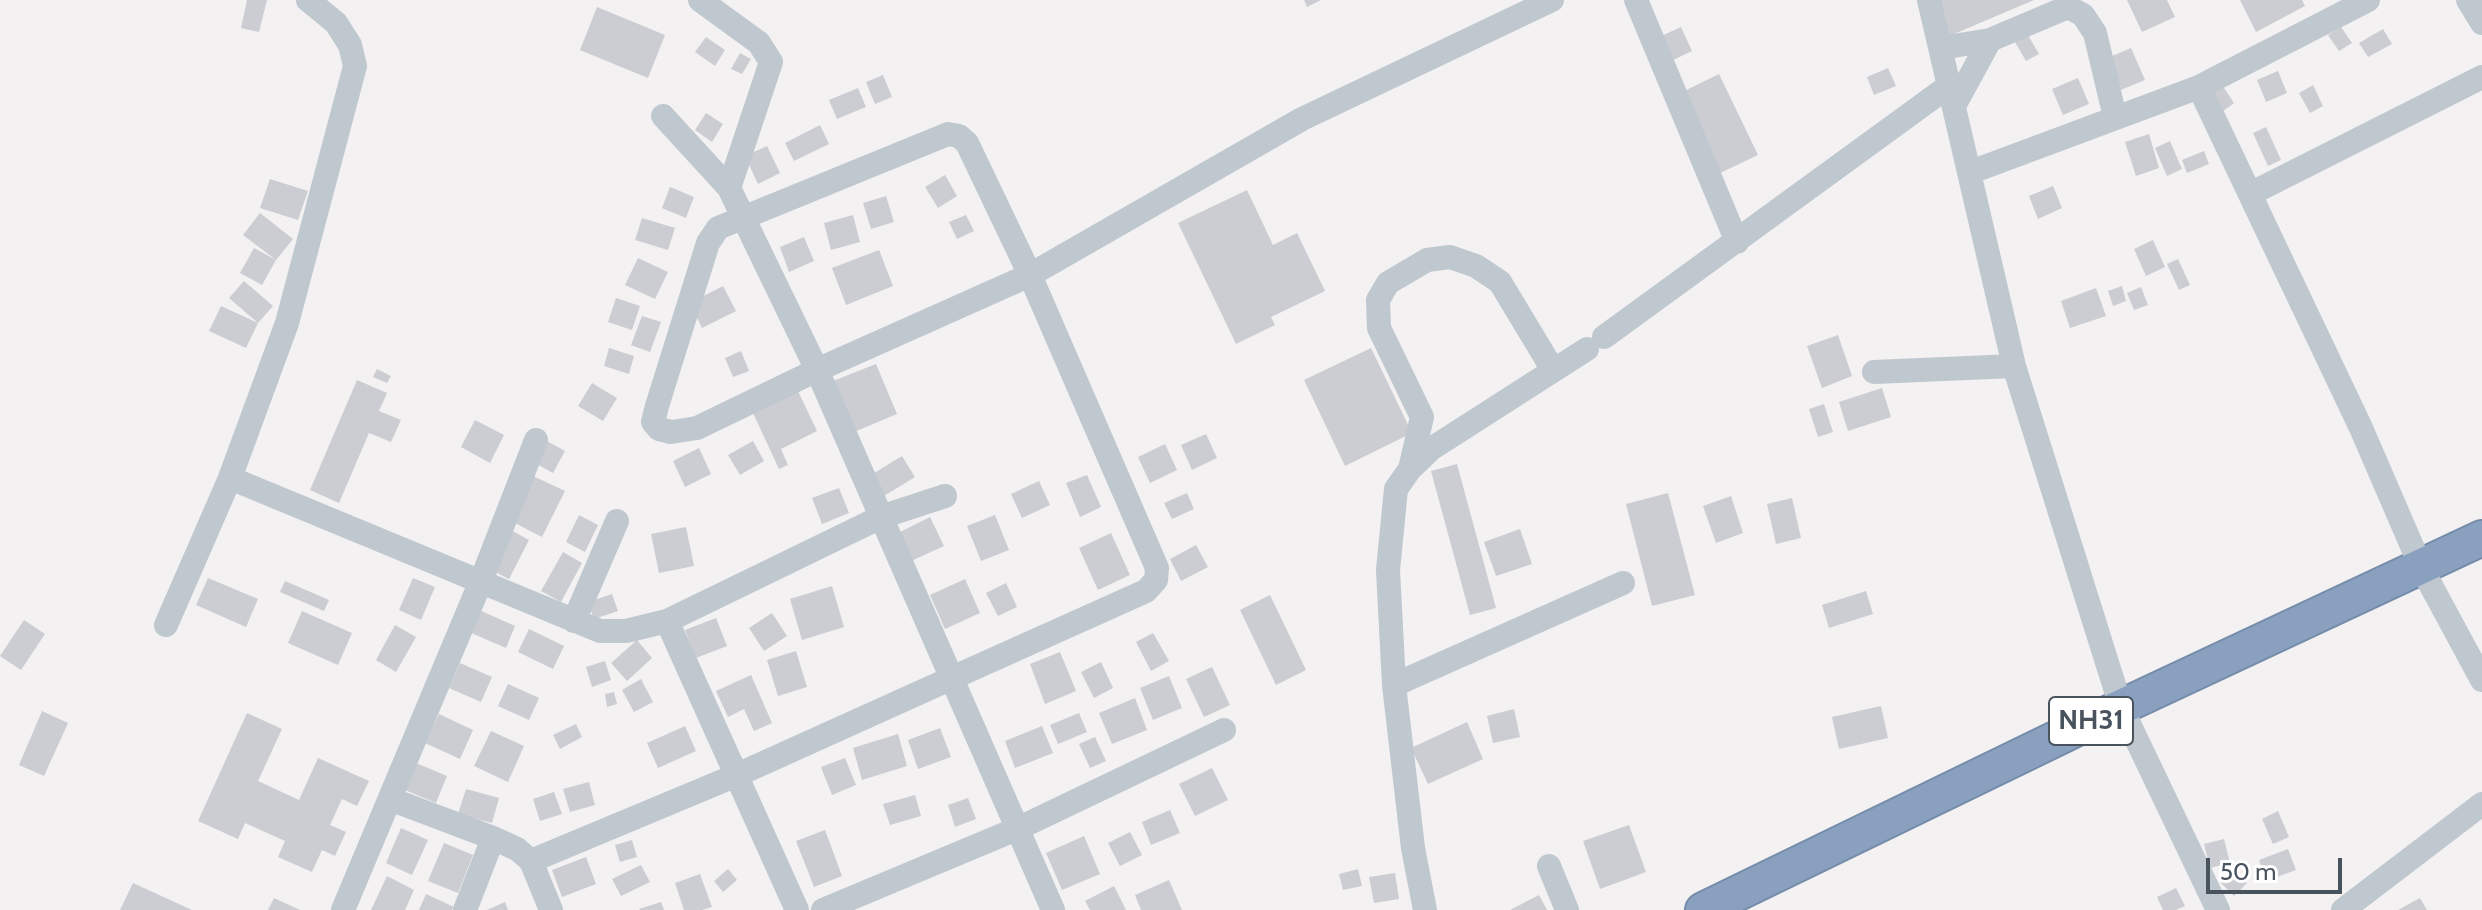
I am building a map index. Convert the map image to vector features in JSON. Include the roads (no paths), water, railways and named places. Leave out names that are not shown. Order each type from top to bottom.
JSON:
[{"type":"highway","name":"NH31","points":[[1703,910],[2121,707],[2482,538]]},
{"type":"street","points":[[166,625],[230,478],[287,323],[355,66],[350,45],[336,23],[308,0]]},
{"type":"street","points":[[700,0],[759,43],[771,62],[729,188]]},
{"type":"street","points":[[531,861],[737,775],[1146,591],[1156,580],[1157,568],[1030,275],[967,143],[959,136],[948,134],[718,228],[708,243],[653,422],[659,429],[671,432],[697,428],[817,370],[1030,275],[1302,119],[1552,0]]},
{"type":"street","points":[[1636,0],[1737,242]]},
{"type":"street","points":[[1929,0],[2014,366],[2121,707],[2218,910]]},
{"type":"street","points":[[1971,172],[2199,87],[2368,0]]},
{"type":"street","points":[[2468,0],[2482,23]]},
{"type":"street","points":[[1941,48],[1990,40],[2068,7],[2083,15],[2095,33],[2115,117]]},
{"type":"street","points":[[1425,910],[1413,848],[1394,685],[1388,570],[1396,489],[1410,469],[1431,449],[1596,343],[1737,242],[1952,96],[1990,40]]},
{"type":"street","points":[[2250,194],[2482,77]]},
{"type":"street","points":[[2199,87],[2361,428],[2421,567],[2482,680]]},
{"type":"street","points":[[663,116],[729,188],[817,370],[1053,910]]},
{"type":"street","points":[[1410,469],[1422,417],[1379,328],[1378,300],[1388,283],[1427,260],[1450,257],[1476,266],[1500,282],[1553,370]]},
{"type":"street","points":[[1874,372],[2014,366]]},
{"type":"street","points":[[343,910],[481,581],[536,440]]},
{"type":"street","points":[[230,478],[600,631],[626,631],[667,621],[881,517],[945,496]]},
{"type":"street","points":[[574,621],[617,521]]},
{"type":"street","points":[[1394,685],[1623,583]]},
{"type":"street","points":[[667,621],[797,910]]},
{"type":"street","points":[[823,910],[1019,828],[1224,730]]},
{"type":"street","points":[[390,799],[517,849],[531,861],[551,910]]},
{"type":"street","points":[[2343,910],[2482,804]]},
{"type":"street","points":[[465,910],[493,838]]},
{"type":"street","points":[[1549,866],[1567,910]]}]
